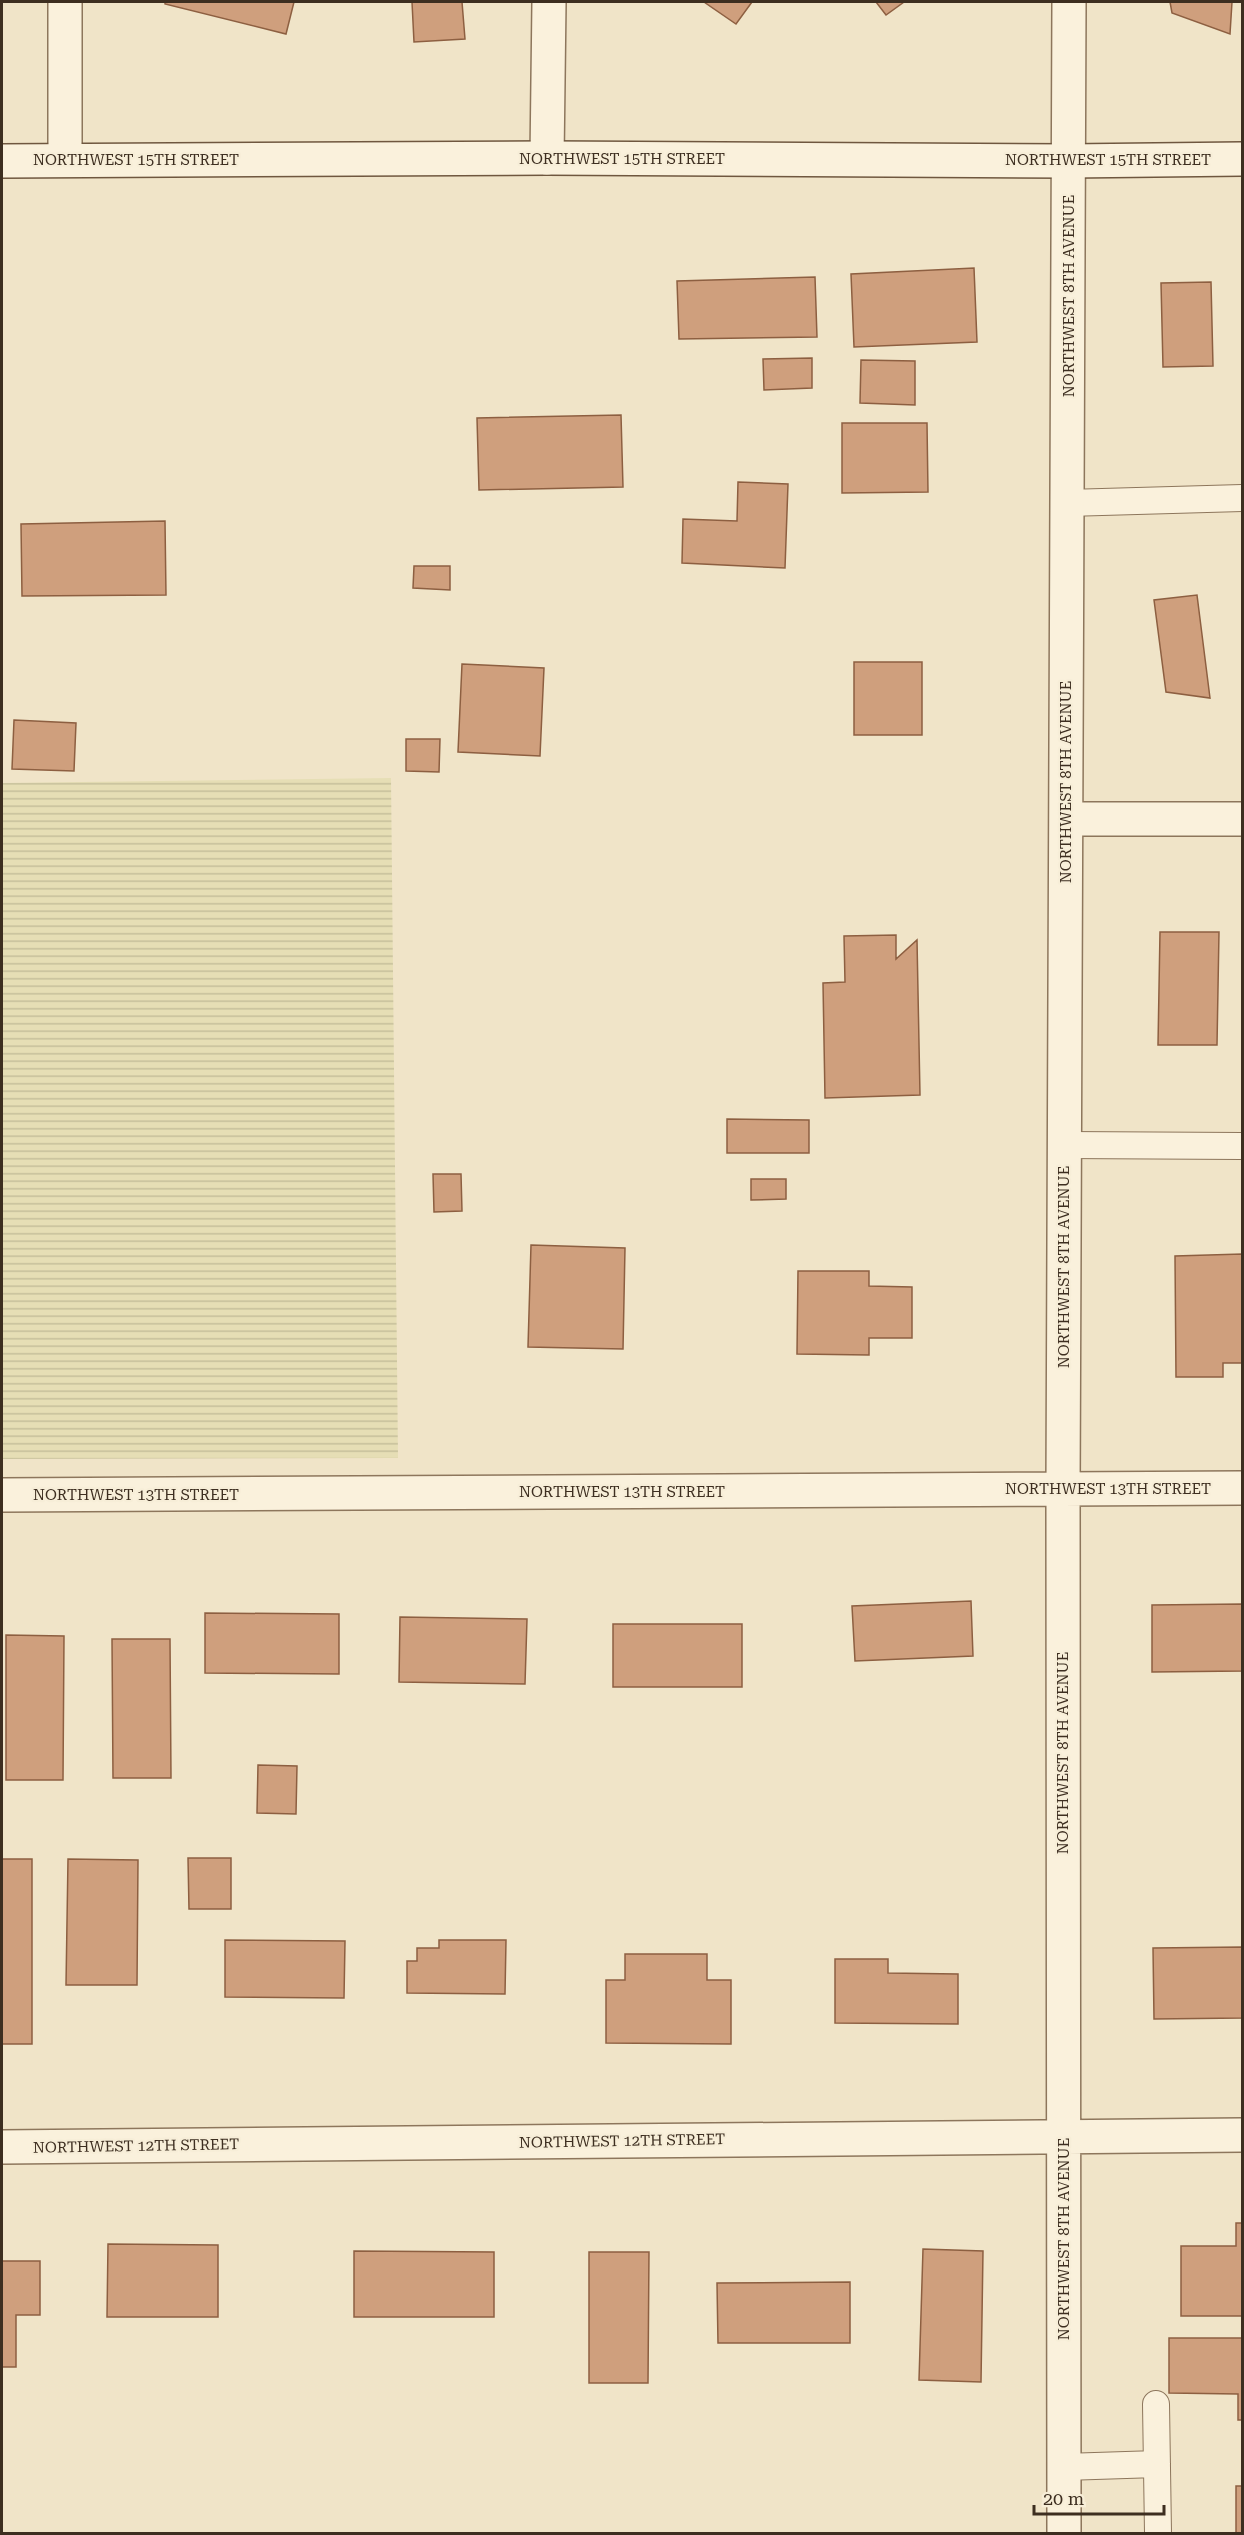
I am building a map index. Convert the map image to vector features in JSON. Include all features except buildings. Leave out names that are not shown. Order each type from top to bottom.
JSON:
[{"type":"street","points":[[65,2],[65,160]]},
{"type":"street","points":[[547,158],[549,2]]},
{"type":"street","name":"NORTHWEST 8TH AVENUE","points":[[1064,2534],[1063,1490],[1069,2]]},
{"type":"street","name":"NORTHWEST 15TH STREET","points":[[2,161],[547,158],[1069,161],[1242,159]]},
{"type":"street","points":[[1066,819],[1242,819]]},
{"type":"street","name":"NORTHWEST 13TH STREET","points":[[2,1495],[1242,1488]]},
{"type":"street","name":"NORTHWEST 12TH STREET","points":[[2,2147],[1242,2135]]},
{"type":"lane","points":[[1067,502],[1242,498]]},
{"type":"lane","points":[[1065,1145],[1242,1146]]},
{"type":"lane","points":[[1156,2404],[1158,2533]]},
{"type":"lane","points":[[1064,2467],[1157,2464]]},
{"type":"shaded area","points":[[391,778],[398,1458],[2,1459],[2,783]]}]
